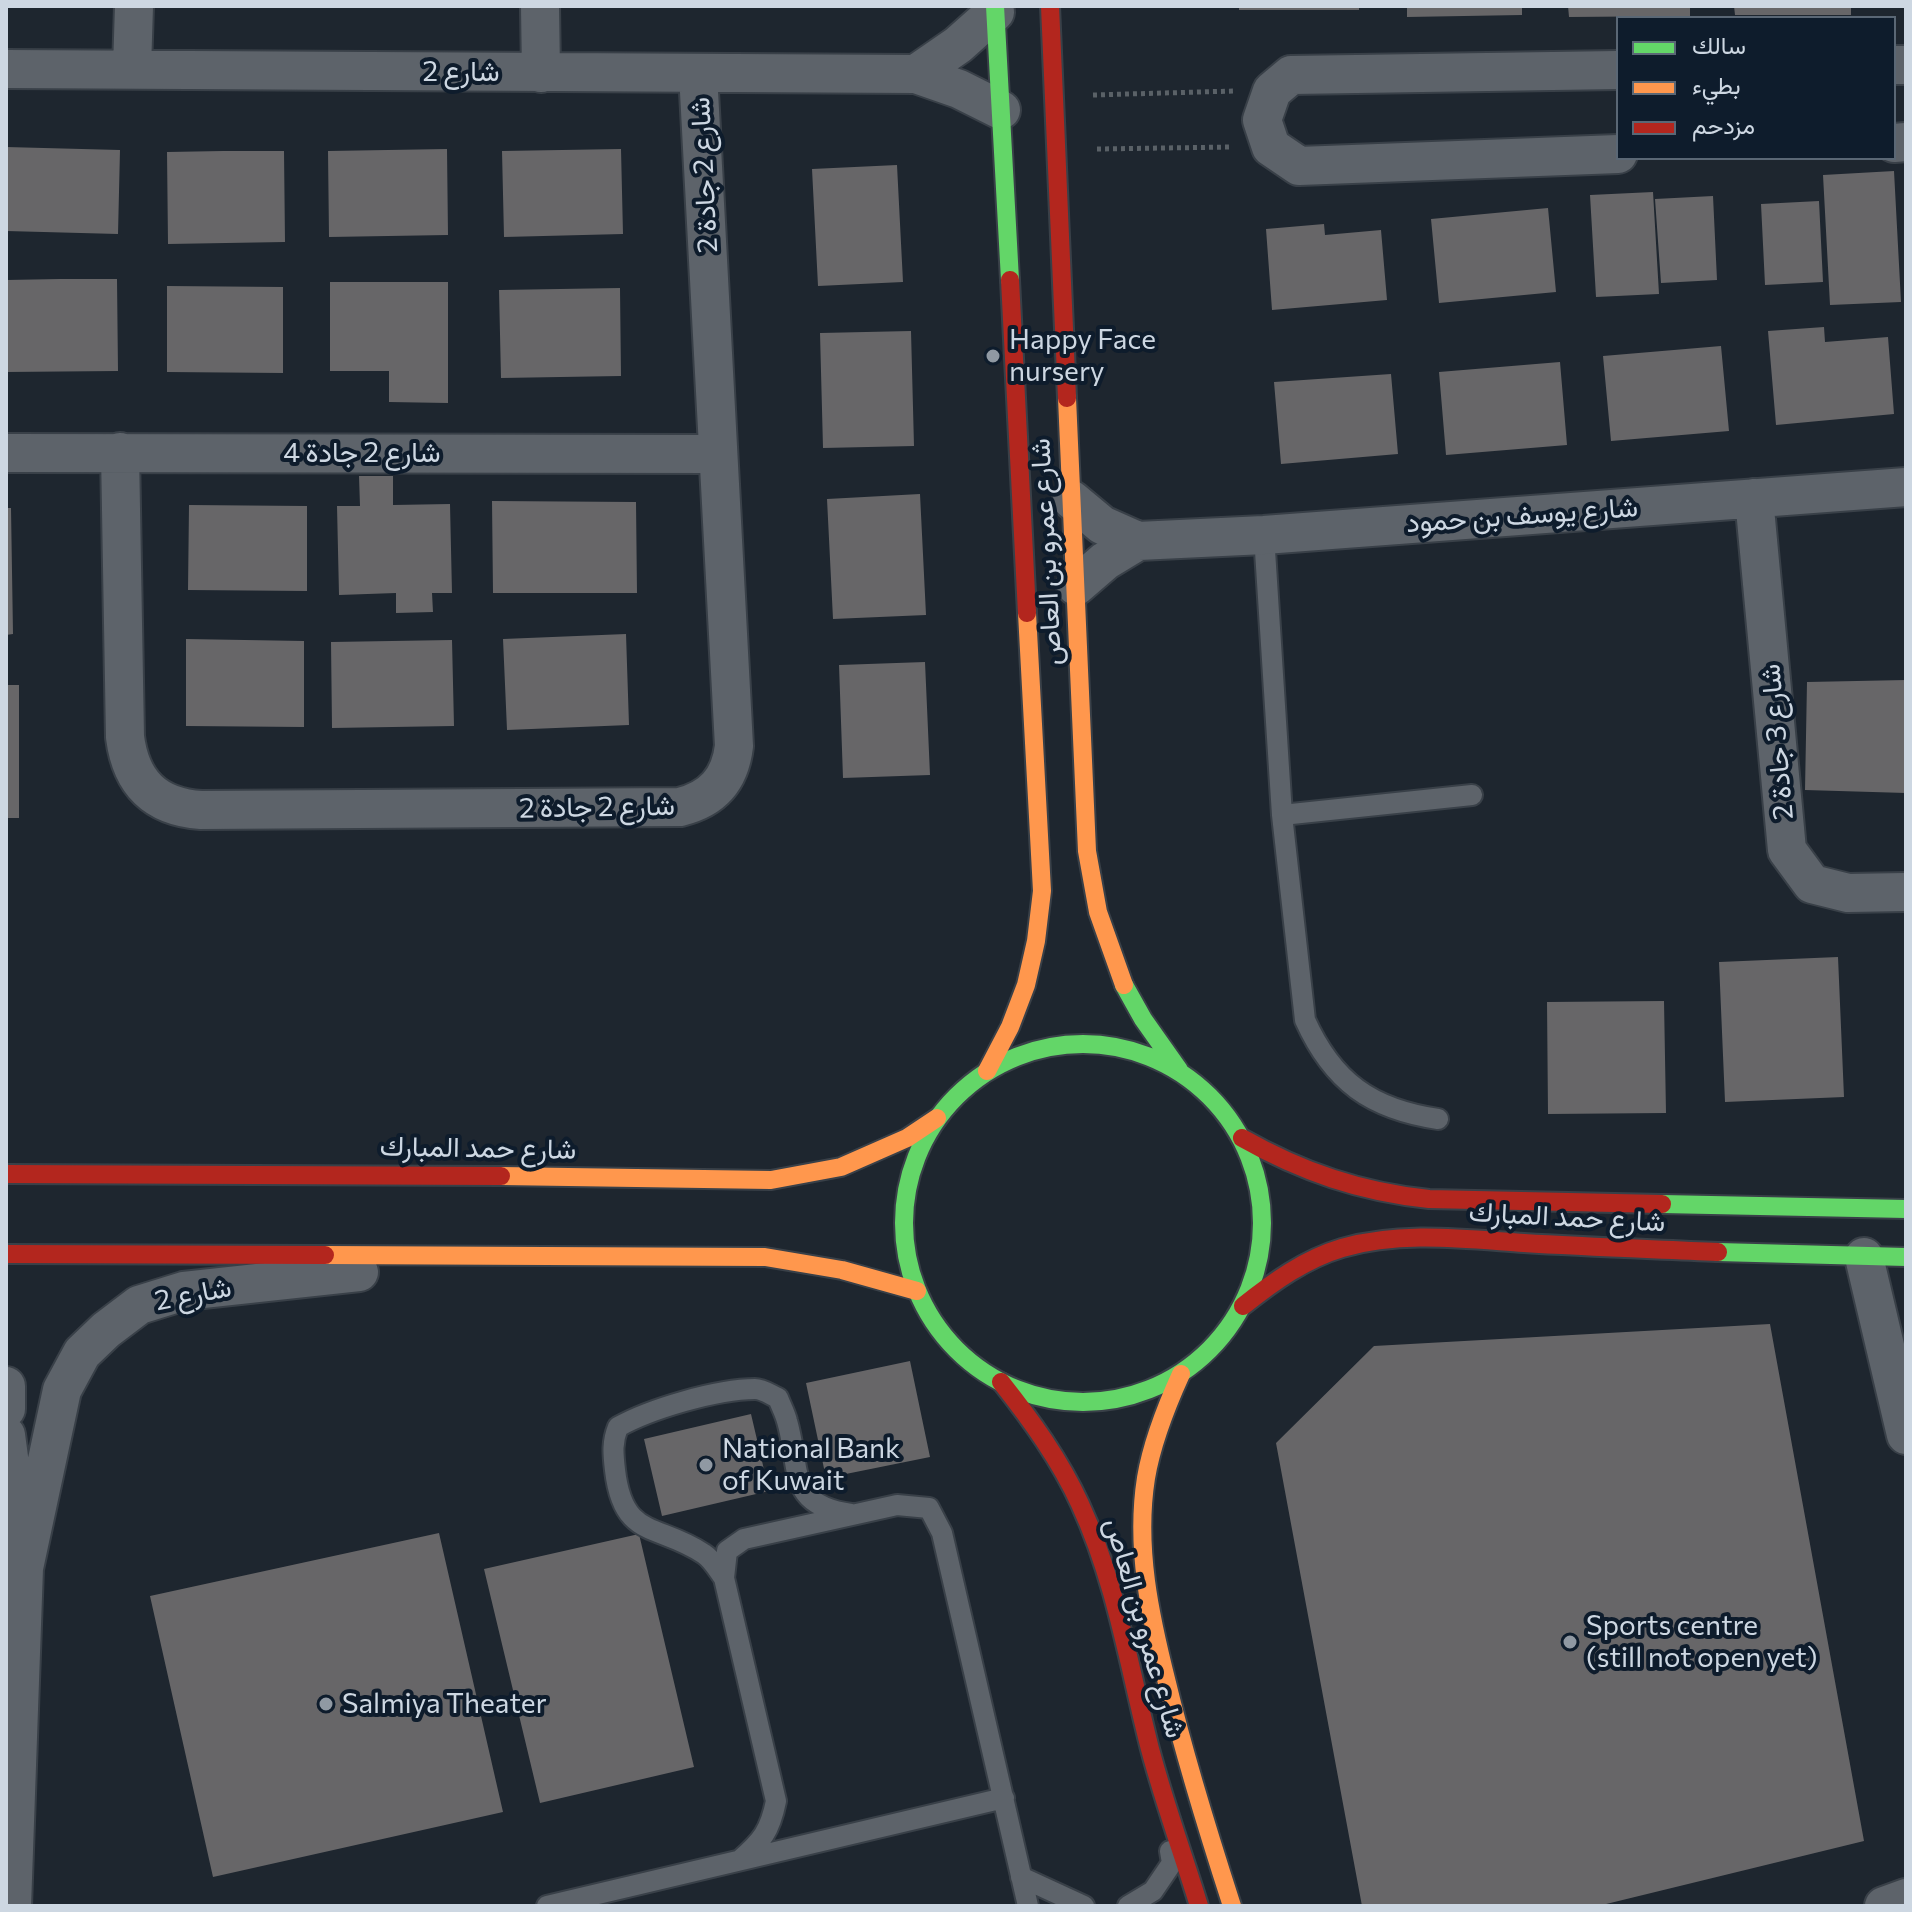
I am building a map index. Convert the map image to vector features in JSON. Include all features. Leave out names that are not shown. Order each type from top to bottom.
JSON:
[{"type":"main road","name":"شارع عمرو بن العاص","points":[[1050,6],[1087,851],[1101,931],[1115,970],[1155,1041],[1181,1072]]},
{"type":"main road","name":"شارع عمرو بن العاص","points":[[987,1071],[1006,1038],[1029,979],[1039,929],[1042,891],[995,9]]},
{"type":"main road","points":[[1099,1044],[1155,1058],[1181,1072],[1205,1091],[1225,1113],[1242,1138],[1254,1165],[1261,1193],[1263,1222],[1258,1265],[1243,1306],[1216,1344],[1181,1374],[1123,1398],[1092,1402],[1060,1401],[1030,1394],[1001,1382],[974,1365],[951,1344],[932,1319],[917,1291],[907,1262],[903,1232],[904,1202],[910,1172],[921,1144],[937,1118],[960,1092],[987,1071],[1012,1057],[1040,1048],[1099,1044]]},
{"type":"main road","name":"شارع حمد المبارك","points":[[6,1174],[450,1175],[771,1180],[841,1167],[907,1138],[937,1118]]},
{"type":"main road","name":"شارع حمد المبارك","points":[[1242,1138],[1277,1159],[1313,1175],[1389,1196],[1906,1209]]},
{"type":"main road","name":"شارع حمد المبارك","points":[[1243,1306],[1290,1271],[1316,1258],[1343,1248],[1400,1238],[1906,1257]]},
{"type":"main road","points":[[6,1254],[765,1257],[817,1263],[868,1274],[917,1291]]},
{"type":"main road","name":"شارع عمرو بن العاص","points":[[1181,1374],[1158,1431],[1146,1478],[1142,1551],[1155,1633],[1186,1764],[1232,1906]]},
{"type":"main road","name":"شارع عمرو بن العاص","points":[[1001,1382],[1032,1421],[1058,1462],[1099,1551],[1151,1753],[1199,1906]]},
{"type":"street","points":[[132,69],[134,6]]},
{"type":"street","points":[[540,6],[541,73]]},
{"type":"street","points":[[916,74],[958,45],[995,9]]},
{"type":"street","name":"شارع 2","points":[[6,69],[916,74],[959,89],[1001,110]]},
{"type":"street","points":[[1616,70],[1291,75],[1272,91],[1262,120],[1271,147],[1299,166],[1616,154]]},
{"type":"street","name":"شارع 2 جادة 2","points":[[120,452],[127,757],[135,775],[163,802],[182,809],[201,810],[680,807],[695,804],[709,796],[728,774],[734,746],[698,73]]},
{"type":"street","name":"شارع 2 جادة 4","points":[[6,453],[718,454]]},
{"type":"street","name":"شارع يوسف بن حمود","points":[[1072,500],[1102,525],[1138,541],[1264,535],[1906,487]]},
{"type":"street","name":"شارع 3 جادة 2","points":[[1754,498],[1787,850],[1812,884],[1848,893],[1906,892]]},
{"type":"street","name":"شارع يوسف بن حمود","points":[[1076,586],[1105,561],[1138,541]]},
{"type":"street","name":"شارع 2","points":[[10,1899],[24,1568],[62,1390],[82,1353],[139,1305],[184,1291],[496,1256]]},
{"type":"street","points":[[1864,1257],[1906,1435]]},
{"type":"street","points":[[6,1386],[6,1409]]},
{"type":"street","name":"شارع 2","points":[[6,1435],[24,1568]]},
{"type":"street","points":[[1884,1906],[1906,1898]]},
{"type":"lane","points":[[1264,535],[1282,815],[1305,1020],[1315,1043],[1338,1073],[1366,1097],[1389,1108],[1438,1119]]},
{"type":"lane","points":[[1282,815],[1472,795]]},
{"type":"lane","points":[[724,1578],[706,1555],[634,1521],[623,1505],[616,1476],[612,1442],[618,1427],[637,1416],[719,1394],[758,1389],[778,1398],[787,1422],[796,1475],[807,1495],[836,1512],[855,1515]]},
{"type":"lane","points":[[740,1860],[760,1843],[772,1824],[776,1801],[724,1578],[727,1551],[744,1539],[897,1505],[929,1508],[942,1533],[1028,1906]]},
{"type":"lane","points":[[1128,1906],[1153,1891],[1172,1863],[1151,1753]]},
{"type":"lane","points":[[547,1906],[1004,1798]]},
{"type":"lane","points":[[1021,1877],[1084,1906]]},
{"type":"path","points":[[1054,94],[1272,91]]},
{"type":"path","points":[[1056,149],[1271,147]]},
{"type":"building","points":[[1239,6],[1359,6],[1359,10],[1239,10]]},
{"type":"building","points":[[1407,6],[1522,6],[1522,15],[1407,17]]},
{"type":"building","points":[[1568,6],[1690,6],[1690,16],[1569,17]]},
{"type":"building","points":[[1734,6],[1851,6],[1851,15],[1735,15]]},
{"type":"building","points":[[6,147],[120,150],[118,234],[6,231]]},
{"type":"building","points":[[447,149],[448,235],[329,237],[328,151]]},
{"type":"building","points":[[621,149],[623,234],[504,237],[502,151]]},
{"type":"building","points":[[284,151],[285,242],[168,244],[167,152]]},
{"type":"building","points":[[897,165],[903,282],[818,286],[812,169]]},
{"type":"building","points":[[1894,171],[1901,302],[1830,305],[1823,175]]},
{"type":"building","points":[[1653,192],[1659,294],[1596,297],[1590,195]]},
{"type":"building","points":[[1713,196],[1717,280],[1661,283],[1655,199]]},
{"type":"building","points":[[1819,201],[1823,282],[1765,285],[1761,204]]},
{"type":"building","points":[[1548,208],[1556,292],[1439,303],[1431,219]]},
{"type":"building","points":[[1324,224],[1325,235],[1381,230],[1387,300],[1272,310],[1266,229]]},
{"type":"building","points":[[117,279],[118,371],[6,372],[6,280]]},
{"type":"building","points":[[330,282],[448,282],[448,403],[389,402],[389,371],[330,371]]},
{"type":"building","points":[[167,286],[283,287],[283,373],[167,372]]},
{"type":"building","points":[[620,288],[621,376],[501,378],[499,290]]},
{"type":"building","points":[[1824,327],[1825,342],[1888,337],[1894,414],[1776,425],[1768,331]]},
{"type":"building","points":[[911,331],[914,446],[823,448],[820,333]]},
{"type":"building","points":[[1721,346],[1729,431],[1611,441],[1603,356]]},
{"type":"building","points":[[1560,362],[1567,445],[1446,455],[1439,372]]},
{"type":"building","points":[[1391,374],[1398,454],[1281,464],[1274,382]]},
{"type":"building","points":[[359,476],[393,476],[393,505],[450,504],[452,593],[432,593],[433,612],[396,613],[396,593],[339,595],[337,506],[360,506]]},
{"type":"building","points":[[920,494],[926,615],[833,619],[827,499]]},
{"type":"building","points":[[492,501],[636,502],[637,593],[493,593]]},
{"type":"building","points":[[189,505],[307,506],[307,591],[188,590]]},
{"type":"building","points":[[6,508],[11,508],[13,634],[6,635]]},
{"type":"building","points":[[626,634],[629,725],[507,730],[503,639]]},
{"type":"building","points":[[186,639],[304,641],[304,727],[186,726]]},
{"type":"building","points":[[452,640],[454,726],[332,728],[331,642]]},
{"type":"building","points":[[925,662],[930,775],[843,778],[839,665]]},
{"type":"building","points":[[1906,680],[1906,793],[1805,790],[1807,682]]},
{"type":"building","points":[[6,685],[19,685],[19,818],[6,818]]},
{"type":"building","points":[[1838,957],[1844,1097],[1725,1102],[1719,962]]},
{"type":"building","points":[[1664,1001],[1666,1113],[1548,1114],[1547,1002]]},
{"type":"building","name":"Sports centre (still not open yet)","points":[[1770,1324],[1864,1841],[1598,1906],[1362,1906],[1276,1443],[1374,1346]]},
{"type":"building","points":[[910,1361],[930,1457],[826,1478],[806,1383]]},
{"type":"building","name":"National Bank of Kuwait","points":[[751,1414],[769,1491],[662,1516],[644,1439]]},
{"type":"building","name":"Salmiya Theater","points":[[439,1533],[503,1812],[213,1877],[150,1596]]},
{"type":"building","points":[[639,1534],[694,1767],[540,1803],[484,1569]]},
{"type":"traffic: fast","points":[[995,6],[1010,280]]},
{"type":"traffic: fast","points":[[1124,985],[1143,1019],[1179,1070]]},
{"type":"traffic: fast","points":[[1083,1044],[1118,1047],[1152,1057],[1183,1074],[1210,1096],[1232,1123],[1249,1154],[1259,1188],[1262,1223],[1259,1258],[1249,1292],[1232,1323],[1210,1350],[1183,1372],[1152,1389],[1118,1399],[1083,1402],[1048,1399],[1014,1389],[983,1372],[956,1350],[934,1323],[917,1292],[907,1258],[904,1223],[907,1188],[917,1154],[934,1123],[956,1096],[983,1074],[1014,1057],[1048,1047],[1083,1044]]},
{"type":"traffic: fast","points":[[1662,1204],[1906,1209]]},
{"type":"traffic: fast","points":[[1718,1252],[1906,1257]]},
{"type":"traffic: slow","points":[[1067,398],[1087,851],[1098,912],[1124,985]]},
{"type":"traffic: slow","points":[[987,1071],[1010,1027],[1026,985],[1036,941],[1042,891],[1027,613]]},
{"type":"traffic: slow","points":[[501,1176],[771,1180],[841,1167],[907,1138],[937,1118]]},
{"type":"traffic: slow","points":[[325,1255],[765,1257],[842,1270],[917,1291]]},
{"type":"traffic: slow","points":[[1181,1374],[1160,1425],[1146,1478],[1143,1556],[1155,1632],[1174,1711],[1232,1906]]},
{"type":"traffic: jam","points":[[1050,6],[1067,398]]},
{"type":"traffic: jam","points":[[1010,280],[1027,613]]},
{"type":"traffic: jam","points":[[1242,1138],[1332,1179],[1404,1196],[1662,1204]]},
{"type":"traffic: jam","points":[[6,1174],[501,1176]]},
{"type":"traffic: jam","points":[[1243,1306],[1315,1258],[1342,1248],[1387,1239],[1456,1238],[1718,1252]]},
{"type":"traffic: jam","points":[[6,1254],[325,1255]]},
{"type":"traffic: jam","points":[[1001,1382],[1054,1456],[1092,1534],[1112,1594],[1155,1769],[1199,1906]]},
{"type":"place","name":"Happy Face nursery","points":[[993,356]]},
{"type":"place","name":"National Bank of Kuwait","points":[[706,1465]]},
{"type":"place","name":"Sports centre (still not open yet)","points":[[1570,1642]]},
{"type":"place","name":"Salmiya Theater","points":[[326,1704]]}]
